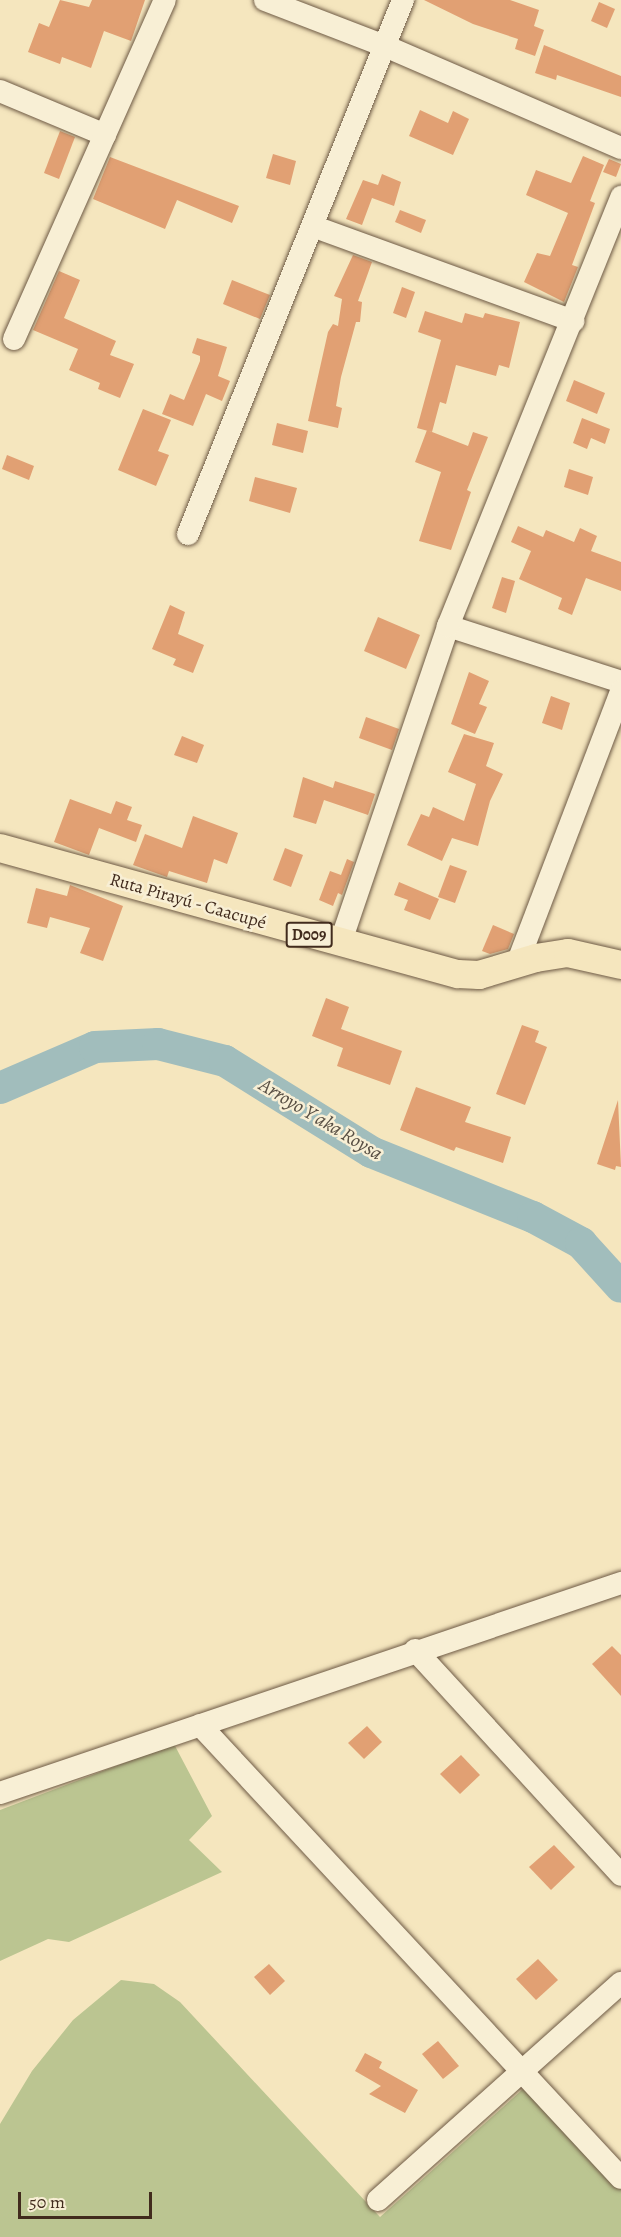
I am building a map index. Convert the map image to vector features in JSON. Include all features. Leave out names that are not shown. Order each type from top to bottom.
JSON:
[{"type":"main road","name":"Ruta Pirayú - Caacupé","points":[[0,848],[340,944],[458,974],[480,975],[568,953],[621,964]]},
{"type":"street","points":[[14,339],[165,0]]},
{"type":"street","points":[[265,0],[385,46],[621,147]]},
{"type":"street","points":[[188,534],[315,226],[403,0]]},
{"type":"street","points":[[0,91],[105,135]]},
{"type":"street","points":[[340,944],[448,626],[573,321],[621,197]]},
{"type":"street","points":[[315,226],[573,321]]},
{"type":"street","points":[[448,626],[621,682]]},
{"type":"street","points":[[517,964],[621,691]]},
{"type":"street","points":[[0,1793],[621,1582]]},
{"type":"street","points":[[416,1650],[621,1875]]},
{"type":"street","points":[[200,1725],[621,2178]]},
{"type":"street","points":[[378,2200],[523,2074],[621,1983]]},
{"type":"green space","points":[[174,1744],[212,1816],[189,1840],[222,1872],[69,1942],[48,1939],[0,1961],[0,1810]]},
{"type":"green space","points":[[121,1980],[154,1984],[180,2002],[380,2217],[523,2089],[621,2187],[621,2237],[0,2237],[0,2124],[32,2071],[73,2020]]},
{"type":"building","points":[[60,0],[89,7],[92,0],[145,0],[131,41],[104,31],[91,68],[62,57],[60,64],[28,52],[39,23],[49,27]]},
{"type":"building","points":[[424,0],[510,0],[539,10],[534,26],[544,30],[535,56],[515,49],[518,39],[473,24]]},
{"type":"building","points":[[599,2],[615,9],[607,28],[591,21]]},
{"type":"building","points":[[544,45],[621,76],[621,97],[557,75],[556,80],[535,73]]},
{"type":"building","points":[[420,110],[448,123],[453,111],[469,119],[453,155],[409,136]]},
{"type":"building","points":[[60,131],[75,137],[59,179],[44,173]]},
{"type":"building","points":[[273,154],[296,161],[290,185],[266,178]]},
{"type":"building","points":[[583,156],[604,165],[590,201],[595,203],[572,265],[578,267],[564,302],[524,282],[537,253],[550,256],[568,213],[526,195],[536,170],[571,183]]},
{"type":"building","points":[[110,157],[239,206],[232,223],[177,200],[165,229],[93,199]]},
{"type":"building","points":[[609,159],[621,164],[616,177],[603,172]]},
{"type":"building","points":[[382,174],[401,182],[394,206],[372,198],[362,225],[346,219],[363,180],[378,185]]},
{"type":"building","points":[[400,210],[426,220],[421,233],[395,222]]},
{"type":"building","points":[[353,255],[372,262],[358,301],[362,302],[360,322],[356,322],[341,377],[336,406],[342,408],[338,428],[308,421],[328,332],[333,324],[338,326],[342,299],[334,296]]},
{"type":"building","points":[[59,271],[80,280],[64,318],[116,341],[110,355],[134,364],[120,398],[98,389],[100,383],[69,370],[78,349],[33,330]]},
{"type":"building","points":[[232,280],[270,295],[260,319],[223,304]]},
{"type":"building","points":[[402,287],[415,292],[406,318],[393,313]]},
{"type":"building","points":[[425,311],[462,323],[465,313],[483,318],[485,313],[520,322],[509,368],[499,365],[496,376],[456,365],[446,404],[440,402],[432,432],[417,428],[441,340],[418,332]]},
{"type":"building","points":[[197,338],[227,347],[218,376],[230,381],[222,401],[206,394],[193,426],[162,414],[170,394],[184,400],[200,361],[200,356],[192,353]]},
{"type":"building","points":[[574,380],[605,393],[597,414],[566,401]]},
{"type":"building","points":[[143,409],[171,420],[158,451],[169,455],[156,486],[118,470]]},
{"type":"building","points":[[582,418],[610,429],[605,444],[591,438],[587,449],[573,443]]},
{"type":"building","points":[[277,423],[308,431],[303,453],[272,445]]},
{"type":"building","points":[[427,430],[468,446],[473,432],[488,437],[467,490],[471,492],[451,550],[419,541],[441,472],[415,462]]},
{"type":"building","points":[[7,455],[34,466],[29,480],[2,469]]},
{"type":"building","points":[[569,469],[593,477],[588,495],[564,487]]},
{"type":"building","points":[[255,477],[297,488],[290,513],[249,501]]},
{"type":"building","points":[[518,526],[543,537],[546,530],[574,542],[580,528],[597,536],[591,551],[621,562],[621,591],[586,578],[572,615],[558,609],[562,598],[519,579],[531,551],[511,542]]},
{"type":"building","points":[[502,577],[515,581],[506,613],[492,608]]},
{"type":"building","points":[[170,605],[185,612],[178,634],[204,645],[193,673],[173,665],[176,659],[152,649]]},
{"type":"building","points":[[378,617],[420,635],[406,669],[364,651]]},
{"type":"building","points":[[469,672],[489,681],[479,704],[487,707],[475,734],[451,724]]},
{"type":"building","points":[[551,696],[570,703],[562,730],[542,723]]},
{"type":"building","points":[[366,717],[399,729],[392,750],[359,738]]},
{"type":"building","points":[[464,734],[494,743],[486,766],[503,774],[490,801],[478,846],[452,838],[442,861],[407,845],[421,814],[429,817],[433,807],[464,821],[476,784],[448,772]]},
{"type":"building","points":[[182,736],[204,745],[197,763],[174,755]]},
{"type":"building","points":[[303,777],[333,788],[335,781],[375,794],[368,815],[324,800],[316,824],[293,817]]},
{"type":"building","points":[[70,799],[111,814],[116,801],[132,807],[127,820],[142,825],[136,842],[99,828],[89,855],[54,842]]},
{"type":"building","points":[[193,816],[238,833],[227,864],[214,859],[207,883],[169,871],[167,877],[133,865],[145,834],[182,848]]},
{"type":"building","points":[[285,848],[303,855],[291,887],[273,880]]},
{"type":"building","points":[[347,859],[354,862],[342,895],[338,893],[333,906],[319,900],[330,871],[341,875]]},
{"type":"building","points":[[450,865],[467,871],[455,903],[438,897]]},
{"type":"building","points":[[399,882],[439,899],[430,920],[404,910],[408,900],[394,895]]},
{"type":"building","points":[[70,885],[123,906],[103,961],[80,953],[90,928],[50,917],[47,928],[27,923],[36,888],[67,896]]},
{"type":"building","points":[[493,925],[514,934],[508,949],[490,954],[482,951]]},
{"type":"building","points":[[326,998],[349,1007],[341,1029],[402,1051],[390,1085],[337,1066],[343,1048],[312,1036]]},
{"type":"building","points":[[522,1025],[539,1031],[535,1042],[547,1047],[525,1105],[496,1094]]},
{"type":"building","points":[[416,1087],[471,1107],[465,1122],[511,1137],[503,1163],[456,1147],[454,1151],[400,1130]]},
{"type":"building","points":[[618,1100],[621,1167],[616,1166],[615,1170],[597,1164]]},
{"type":"building","points":[[612,1646],[621,1655],[621,1696],[592,1664]]},
{"type":"building","points":[[367,1726],[382,1742],[364,1759],[348,1743]]},
{"type":"building","points":[[461,1755],[480,1775],[460,1794],[440,1774]]},
{"type":"building","points":[[554,1845],[575,1867],[551,1890],[529,1867]]},
{"type":"building","points":[[538,1959],[558,1980],[536,2000],[516,1979]]},
{"type":"building","points":[[269,1964],[285,1981],[270,1995],[254,1977]]},
{"type":"building","points":[[438,2041],[459,2066],[443,2079],[422,2054]]},
{"type":"building","points":[[365,2053],[382,2062],[379,2068],[418,2090],[405,2113],[369,2094],[381,2086],[355,2071]]},
{"type":"waterway","name":"Arroyo Y aka Roysa","points":[[0,1088],[95,1047],[158,1044],[225,1061],[371,1152],[533,1217],[581,1243],[621,1287]]}]
